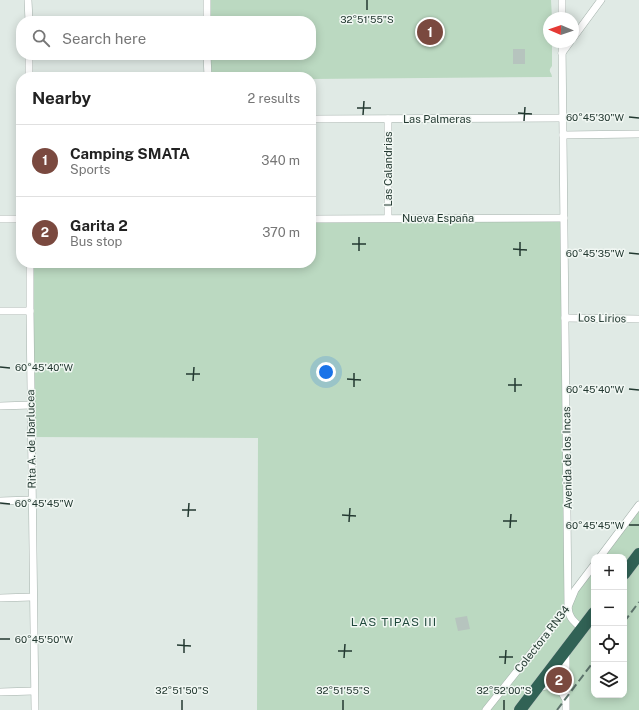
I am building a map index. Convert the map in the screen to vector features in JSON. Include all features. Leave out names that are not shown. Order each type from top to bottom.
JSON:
[{"type":"highway","points":[[627,570],[639,554]]},
{"type":"highway","points":[[520,710],[591,618]]},
{"type":"street","points":[[28,0],[29,16]]},
{"type":"street","points":[[207,0],[207,16]]},
{"type":"street","points":[[562,0],[562,12]]},
{"type":"street","points":[[579,30],[601,0]]},
{"type":"street","name":"Avenida de los Incas","points":[[561,48],[568,607],[569,615],[582,629]]},
{"type":"street","points":[[561,53],[565,48]]},
{"type":"street","points":[[29,60],[29,72]]},
{"type":"street","points":[[207,60],[208,72]]},
{"type":"street","name":"Las Palmeras","points":[[316,119],[562,118]]},
{"type":"street","name":"Las Calandrias","points":[[388,119],[388,218]]},
{"type":"street","points":[[563,136],[639,134]]},
{"type":"street","name":"Nueva España","points":[[316,219],[564,218]]},
{"type":"street","points":[[0,219],[16,219]]},
{"type":"street","name":"Rita A. de Ibarlucea","points":[[30,268],[35,710]]},
{"type":"street","points":[[0,311],[30,311]]},
{"type":"street","name":"Los Lirios","points":[[565,318],[639,319]]},
{"type":"street","points":[[0,406],[31,405]]},
{"type":"street","points":[[0,501],[32,500]]},
{"type":"street","points":[[602,554],[639,505]]},
{"type":"street","name":"Colectora RN34","points":[[486,710],[568,607],[575,590],[591,569]]},
{"type":"street","points":[[0,598],[33,597]]},
{"type":"street","points":[[566,650],[566,710]]},
{"type":"street","points":[[537,688],[550,685],[560,689],[566,699]]},
{"type":"street","points":[[0,692],[34,691]]},
{"type":"green space","points":[[210,0],[551,0],[552,12],[543,12],[543,48],[552,48],[552,66],[550,71],[552,77],[316,79],[316,72],[210,72],[210,60],[316,60],[316,16],[210,16]]},
{"type":"green space","points":[[564,218],[568,606],[591,570],[591,698],[627,698],[627,554],[602,554],[639,505],[639,710],[566,710],[565,699],[557,710],[257,710],[258,438],[31,437],[30,268],[316,268],[316,219]]},
{"type":"building","points":[[513,49],[525,49],[525,64],[513,64]]},
{"type":"building","points":[[467,616],[470,629],[458,631],[455,618]]},
{"type":"railway","points":[[627,618],[639,602]]},
{"type":"railway","points":[[557,710],[593,662]]},
{"type":"place","name":"Camping SMATA","points":[[430,32]]},
{"type":"place","name":"Garita 2","points":[[559,680]]},
{"type":"district","name":"LAS TIPAS III","points":[[394,622]]}]
